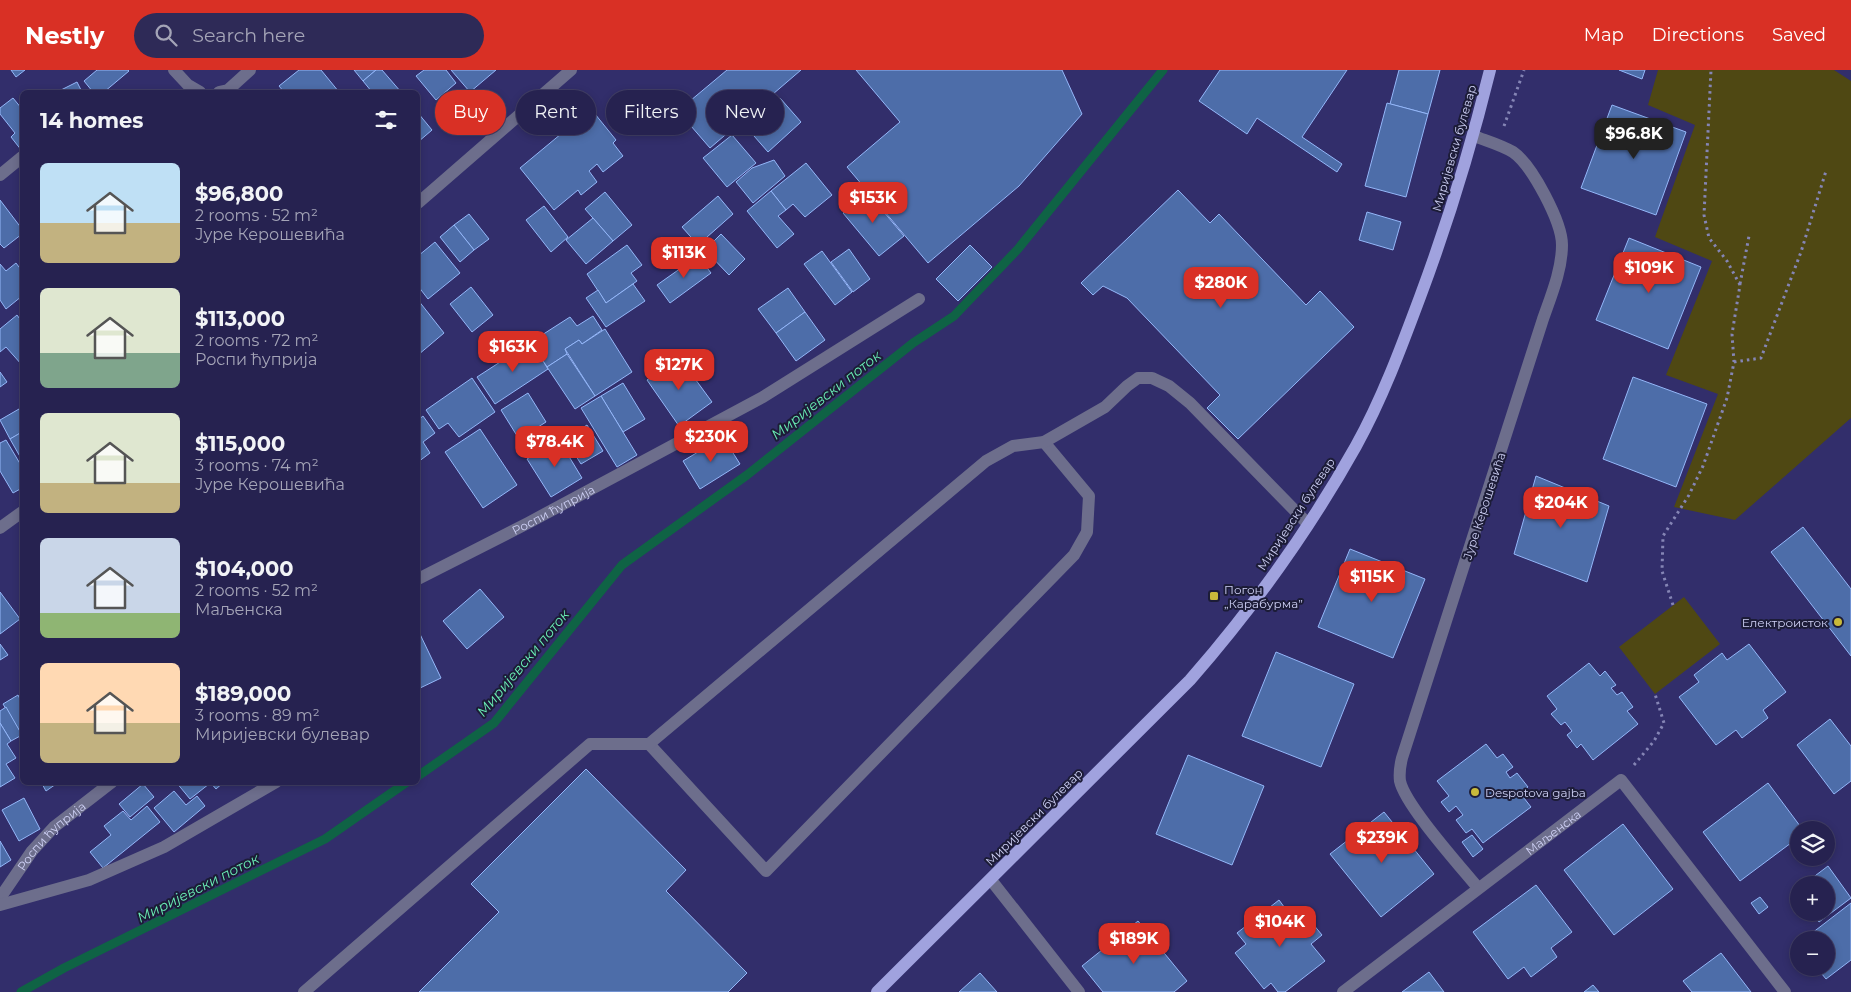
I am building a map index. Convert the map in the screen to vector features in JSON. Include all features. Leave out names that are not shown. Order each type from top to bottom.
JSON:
[{"type":"main road","name":"Миријевски булевар","points":[[877,992],[991,880],[1196,672],[1224,640],[1269,581],[1308,524],[1356,446],[1400,353],[1438,247],[1474,136],[1490,70]]},
{"type":"street","points":[[174,70],[188,85],[197,90]]},
{"type":"street","points":[[228,90],[250,70]]},
{"type":"street","points":[[420,201],[571,70]]},
{"type":"street","name":"Јуре Керошевића","points":[[1474,136],[1514,153],[1535,178],[1555,220],[1562,244],[1558,270],[1402,758],[1400,771],[1400,782],[1411,804],[1478,888]]},
{"type":"street","points":[[0,175],[20,160]]},
{"type":"street","name":"Роспи ћуприја","points":[[420,577],[598,486],[764,397],[919,299]]},
{"type":"street","points":[[304,992],[590,744],[649,744],[986,461],[1013,446],[1044,442],[1105,407],[1138,378],[1152,378],[1169,386],[1190,403],[1308,524]]},
{"type":"street","points":[[649,744],[766,871],[1074,555],[1087,532],[1089,496],[1044,442]]},
{"type":"street","points":[[0,528],[20,513]]},
{"type":"street","points":[[1621,780],[1785,992]]},
{"type":"street","name":"Маљенска","points":[[1343,992],[1621,780]]},
{"type":"street","name":"Роспи ћуприја","points":[[0,898],[32,851],[54,828],[108,785]]},
{"type":"street","points":[[0,905],[89,880],[164,847],[271,785]]},
{"type":"street","points":[[991,880],[1079,992]]},
{"type":"path","points":[[1497,145],[1524,70]]},
{"type":"path","points":[[1711,70],[1704,215],[1710,238],[1727,261],[1740,285]]},
{"type":"path","points":[[1734,362],[1761,358],[1801,252],[1826,171]]},
{"type":"path","points":[[1673,605],[1662,571],[1663,536],[1689,495],[1703,466],[1727,398],[1734,362],[1732,334],[1749,236]]},
{"type":"path","points":[[1621,780],[1654,742],[1664,723],[1655,694]]},
{"type":"shaded area","points":[[1658,70],[1834,70],[1851,81],[1851,418],[1735,520],[1674,507],[1718,394],[1666,375],[1712,261],[1655,237],[1695,125],[1648,105]]},
{"type":"shaded area","points":[[1684,597],[1720,644],[1655,694],[1619,647]]},
{"type":"building","points":[[11,70],[25,70],[16,77]]},
{"type":"building","points":[[97,70],[129,71],[106,90],[91,90],[84,81]]},
{"type":"building","points":[[299,70],[321,70],[337,90],[282,90],[279,86]]},
{"type":"building","points":[[354,70],[376,70],[363,81]]},
{"type":"building","points":[[376,70],[382,70],[399,90],[370,90],[363,81]]},
{"type":"building","points":[[424,70],[446,70],[456,83],[448,90],[435,90],[435,99],[416,76]]},
{"type":"building","points":[[451,70],[496,70],[472,90],[468,90]]},
{"type":"building","points":[[727,70],[801,70],[778,90],[706,90],[706,135],[725,135],[710,148],[696,132],[696,96]]},
{"type":"building","points":[[856,70],[1062,70],[1082,114],[1019,186],[928,263],[847,167],[900,122]]},
{"type":"building","points":[[1220,70],[1347,70],[1302,137],[1342,164],[1337,172],[1257,118],[1247,134],[1199,101]]},
{"type":"building","points":[[1399,70],[1440,70],[1428,114],[1390,104]]},
{"type":"building","points":[[1619,70],[1645,70],[1642,79]]},
{"type":"building","points":[[77,82],[81,90],[61,90]]},
{"type":"building","points":[[13,98],[20,107],[20,148],[11,137],[15,133],[0,114],[0,108]]},
{"type":"building","points":[[784,103],[801,122],[768,152],[753,135],[784,135]]},
{"type":"building","points":[[1387,103],[1428,114],[1406,197],[1365,186]]},
{"type":"building","points":[[1612,105],[1686,132],[1656,215],[1581,188]]},
{"type":"building","points":[[420,115],[432,130],[420,140]]},
{"type":"building","points":[[596,115],[606,128],[606,135],[612,135],[616,140],[613,143],[623,156],[603,172],[597,164],[589,171],[597,182],[581,195],[578,190],[554,210],[520,168],[560,135],[596,135]]},
{"type":"building","points":[[732,135],[756,163],[727,187],[703,158]]},
{"type":"building","points":[[774,160],[785,176],[753,203],[736,182],[752,168]]},
{"type":"building","points":[[806,163],[832,195],[805,217],[793,204],[786,210],[771,191]]},
{"type":"building","points":[[1178,190],[1210,223],[1219,214],[1306,305],[1320,291],[1354,327],[1238,439],[1207,408],[1220,395],[1127,298],[1103,286],[1093,295],[1081,283]]},
{"type":"building","points":[[771,191],[786,210],[778,216],[794,234],[777,248],[747,211]]},
{"type":"building","points":[[605,192],[632,225],[613,241],[585,209]]},
{"type":"building","points":[[867,192],[904,236],[879,256],[843,213]]},
{"type":"building","points":[[718,196],[733,214],[698,245],[682,227]]},
{"type":"building","points":[[0,200],[20,226],[20,236],[4,248],[0,244]]},
{"type":"building","points":[[544,206],[568,237],[551,252],[526,220]]},
{"type":"building","points":[[1367,212],[1401,222],[1393,250],[1359,240]]},
{"type":"building","points":[[469,214],[489,239],[474,250],[454,225]]},
{"type":"building","points":[[593,218],[613,241],[586,264],[566,240]]},
{"type":"building","points":[[454,225],[474,250],[460,262],[440,237]]},
{"type":"building","points":[[721,234],[745,259],[729,275],[705,250]]},
{"type":"building","points":[[1629,238],[1701,267],[1668,349],[1596,320]]},
{"type":"building","points":[[435,242],[460,273],[428,299],[420,289],[420,254]]},
{"type":"building","points":[[627,245],[642,265],[631,273],[637,281],[606,303],[587,274]]},
{"type":"building","points":[[970,245],[992,267],[958,301],[936,279]]},
{"type":"building","points":[[849,249],[870,279],[853,292],[831,262]]},
{"type":"building","points":[[822,251],[852,292],[835,305],[804,264]]},
{"type":"building","points":[[698,256],[711,273],[670,303],[657,285]]},
{"type":"building","points":[[16,263],[20,268],[20,298],[6,309],[0,300],[0,264],[6,271]]},
{"type":"building","points":[[633,284],[645,301],[606,327],[586,298],[598,290],[606,303]]},
{"type":"building","points":[[471,287],[493,315],[472,332],[450,304]]},
{"type":"building","points":[[788,288],[805,312],[776,333],[758,309]]},
{"type":"building","points":[[420,303],[444,333],[420,353]]},
{"type":"building","points":[[805,312],[825,340],[796,361],[776,333]]},
{"type":"building","points":[[17,315],[20,319],[20,363],[6,347],[0,352],[0,329]]},
{"type":"building","points":[[593,316],[602,330],[582,344],[579,340],[565,349],[567,354],[547,367],[531,342],[570,317],[577,326]]},
{"type":"building","points":[[605,329],[632,372],[595,396],[565,349],[579,340],[582,344]]},
{"type":"building","points":[[531,342],[548,369],[495,404],[477,377]]},
{"type":"building","points":[[567,354],[595,396],[575,409],[547,367]]},
{"type":"building","points":[[679,357],[712,402],[679,426],[647,380]]},
{"type":"building","points":[[0,372],[7,382],[0,387]]},
{"type":"building","points":[[1633,377],[1707,404],[1676,487],[1603,459]]},
{"type":"building","points":[[472,378],[495,412],[459,437],[448,423],[439,429],[426,410]]},
{"type":"building","points":[[623,383],[645,419],[623,432],[601,396]]},
{"type":"building","points":[[528,393],[546,422],[519,439],[501,410]]},
{"type":"building","points":[[601,396],[637,455],[617,467],[581,408]]},
{"type":"building","points":[[19,409],[20,433],[10,439],[0,420]]},
{"type":"building","points":[[423,416],[435,433],[423,442],[430,453],[420,460],[420,418]]},
{"type":"building","points":[[587,425],[603,451],[581,464],[565,439]]},
{"type":"building","points":[[480,429],[517,485],[483,508],[445,452]]},
{"type":"building","points":[[20,433],[20,456],[10,439]]},
{"type":"building","points":[[723,437],[740,464],[700,489],[683,461]]},
{"type":"building","points":[[6,440],[20,464],[20,489],[13,493],[0,471],[0,443]]},
{"type":"building","points":[[559,440],[582,478],[551,497],[527,459]]},
{"type":"building","points":[[1536,476],[1609,506],[1587,582],[1514,554]]},
{"type":"building","name":"Електроисток","points":[[1803,527],[1851,589],[1851,656],[1771,552]]},
{"type":"building","points":[[1350,549],[1425,579],[1393,658],[1318,627]]},
{"type":"building","points":[[480,589],[504,617],[467,649],[443,621]]},
{"type":"building","points":[[0,592],[20,619],[0,634]]},
{"type":"building","points":[[420,634],[441,678],[420,688]]},
{"type":"building","points":[[0,644],[8,655],[0,660]]},
{"type":"building","points":[[1749,644],[1786,692],[1763,710],[1768,718],[1742,738],[1736,730],[1716,745],[1679,697],[1699,682],[1694,675],[1722,653],[1727,660]]},
{"type":"building","points":[[1276,652],[1354,684],[1321,767],[1242,736]]},
{"type":"building","points":[[1589,663],[1600,676],[1605,671],[1616,685],[1611,688],[1617,695],[1622,692],[1633,707],[1627,711],[1638,724],[1593,760],[1581,744],[1577,748],[1567,735],[1572,731],[1565,722],[1561,725],[1551,714],[1557,709],[1547,696]]},
{"type":"building","points":[[18,695],[20,699],[20,732],[3,704]]},
{"type":"building","points":[[6,707],[20,732],[20,736],[11,741],[0,723],[0,711]]},
{"type":"building","points":[[1830,719],[1851,746],[1851,781],[1834,794],[1797,745]]},
{"type":"building","points":[[0,723],[11,741],[7,744],[16,758],[6,764],[15,778],[0,787]]},
{"type":"building","points":[[1486,744],[1497,758],[1503,754],[1513,767],[1506,772],[1510,778],[1517,773],[1528,787],[1520,793],[1531,807],[1483,843],[1472,829],[1466,833],[1456,820],[1463,815],[1456,806],[1449,812],[1441,802],[1449,796],[1437,781]]},
{"type":"building","points":[[1188,755],[1264,786],[1232,865],[1156,834]]},
{"type":"building","points":[[586,769],[686,870],[666,891],[747,973],[728,992],[419,992],[499,912],[471,884]]},
{"type":"building","points":[[1768,783],[1796,821],[1790,821],[1790,844],[1740,881],[1703,832]]},
{"type":"building","points":[[43,785],[55,785],[46,791]]},
{"type":"building","points":[[142,785],[154,797],[130,817],[119,804]]},
{"type":"building","points":[[178,785],[208,785],[190,799]]},
{"type":"building","points":[[213,785],[221,785],[216,789]]},
{"type":"building","points":[[174,791],[186,805],[197,796],[205,806],[174,832],[154,808]]},
{"type":"building","points":[[24,798],[40,829],[19,841],[2,810]]},
{"type":"building","points":[[147,806],[160,822],[103,868],[90,852],[111,835],[104,826],[123,811],[131,820]]},
{"type":"building","points":[[1384,812],[1434,874],[1381,917],[1330,854]]},
{"type":"building","points":[[1623,824],[1673,889],[1614,935],[1564,870]]},
{"type":"building","points":[[1472,835],[1483,849],[1473,857],[1462,842]]},
{"type":"building","points":[[0,841],[11,860],[0,867]]},
{"type":"building","points":[[1828,866],[1851,898],[1835,910],[1835,876],[1815,876]]},
{"type":"building","points":[[1536,885],[1572,932],[1551,948],[1557,957],[1531,977],[1524,967],[1508,979],[1473,932]]},
{"type":"building","points":[[1760,897],[1768,907],[1759,914],[1751,903]]},
{"type":"building","points":[[1279,900],[1290,915],[1299,907],[1322,935],[1311,944],[1325,961],[1285,992],[1278,992],[1271,983],[1264,989],[1235,953],[1246,944],[1237,933]]},
{"type":"building","points":[[1851,903],[1851,960],[1835,972],[1835,931],[1815,931],[1828,921],[1835,921],[1835,915]]},
{"type":"building","points":[[1138,921],[1187,981],[1174,992],[1103,992],[1082,966]]},
{"type":"building","points":[[1721,953],[1751,992],[1692,992],[1683,981]]},
{"type":"building","points":[[1429,972],[1444,992],[1402,992]]},
{"type":"building","points":[[980,973],[997,992],[959,992]]},
{"type":"building","points":[[1593,985],[1599,992],[1584,992]]},
{"type":"waterway","name":"Миријевски поток","points":[[420,775],[494,723],[622,565],[747,475],[913,343],[954,316],[1018,249],[1163,70]]},
{"type":"waterway","name":"Миријевски поток","points":[[21,992],[64,968],[325,839],[403,785]]},
{"type":"place","name":"Погон „Карабурма”","points":[[1214,596]]},
{"type":"place","name":"Електроисток","points":[[1838,622]]},
{"type":"place","name":"Despotova gajba","points":[[1475,792]]}]
